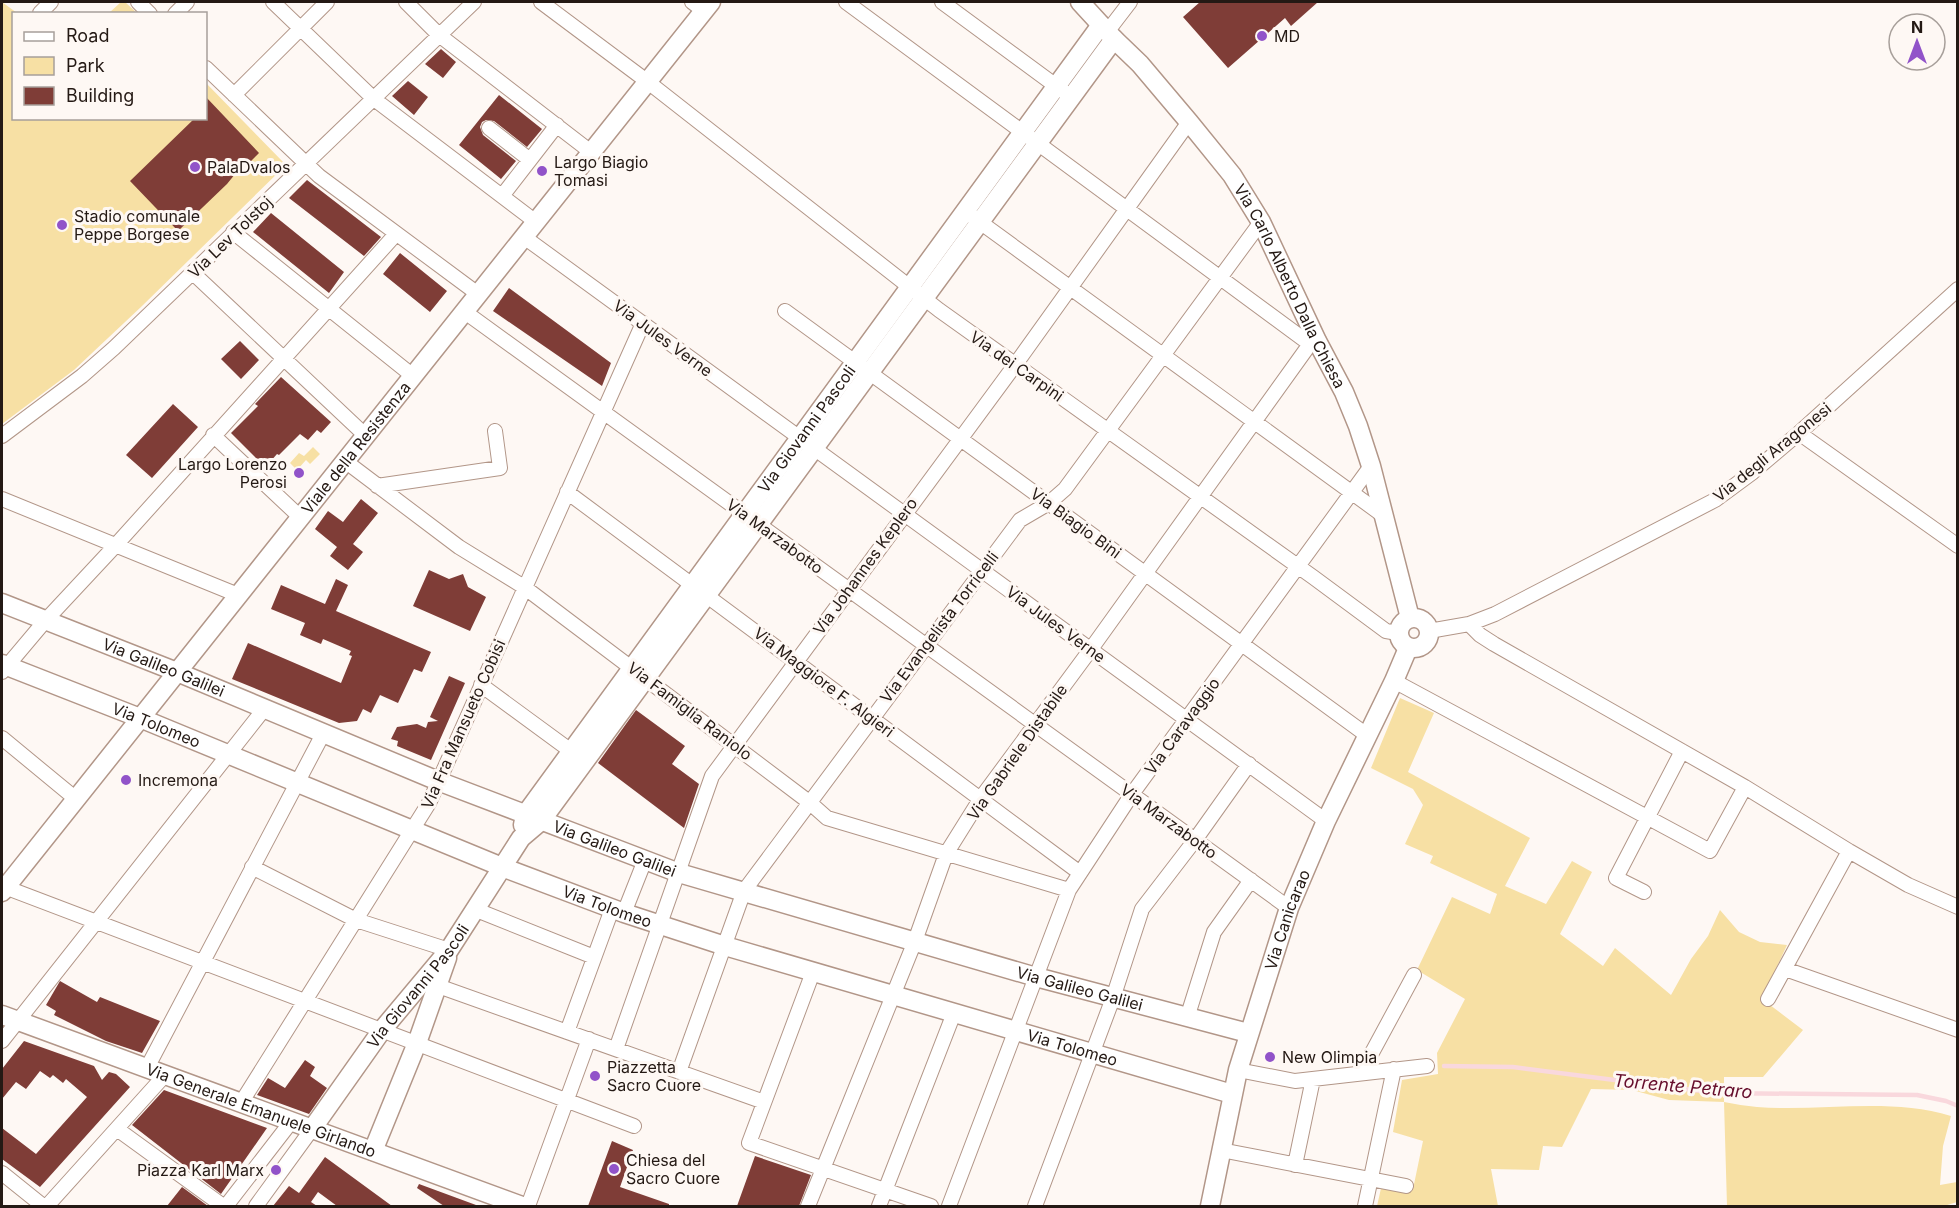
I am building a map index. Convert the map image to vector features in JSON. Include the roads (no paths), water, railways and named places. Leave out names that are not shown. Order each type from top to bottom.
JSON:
[{"type":"street","points":[[273,2],[374,99],[536,222]]},
{"type":"street","points":[[234,95],[327,2]]},
{"type":"street","points":[[406,2],[439,35],[591,152]]},
{"type":"street","name":"Via Lev Tolstoj","points":[[2,436],[82,376],[193,273],[474,2]]},
{"type":"street","name":"Via dei Carpini","points":[[541,2],[648,82],[917,293],[1386,631],[1403,640]]},
{"type":"street","points":[[846,2],[1220,278],[1313,343]]},
{"type":"street","points":[[942,2],[1064,92]]},
{"type":"street","name":"Via Carlo Alberto Dalla Chiesa","points":[[1080,2],[1140,64],[1189,122],[1232,175],[1261,222],[1313,343],[1344,392],[1371,466],[1410,618]]},
{"type":"street","points":[[1107,32],[1130,2]]},
{"type":"street","name":"Viale della Resistenza","points":[[3,889],[648,82],[702,5]]},
{"type":"street","name":"Via Giovanni Pascoli","points":[[533,818],[1107,32]]},
{"type":"street","points":[[207,69],[319,176],[478,294]]},
{"type":"street","name":"Via Johannes Keplero","points":[[616,1049],[711,776],[1015,365],[1189,122]]},
{"type":"street","points":[[502,196],[557,125]]},
{"type":"street","points":[[489,128],[530,160]]},
{"type":"street","points":[[973,216],[1384,516]]},
{"type":"street","name":"Via Evangelista Torricelli","points":[[679,1072],[744,891],[1020,520],[1049,503],[1065,489],[1261,222]]},
{"type":"street","points":[[233,232],[412,376]]},
{"type":"street","points":[[3,667],[396,234]]},
{"type":"street","name":"Via Jules Verne","points":[[524,237],[1326,821]]},
{"type":"street","points":[[193,273],[366,436]]},
{"type":"street","name":"Via degli Aragonesi","points":[[1429,631],[1469,624],[1496,614],[1715,500],[1800,433],[1958,289]]},
{"type":"street","name":"Via Biagio Bini","points":[[785,311],[1368,736]]},
{"type":"street","name":"Via Marzabotto","points":[[465,312],[1289,908]]},
{"type":"street","name":"Via Fra Mansueto Cobisi","points":[[241,1103],[429,803],[643,323]]},
{"type":"street","name":"Via Gabriele Distabile","points":[[808,1206],[915,941],[946,854],[981,798],[1313,343]]},
{"type":"street","points":[[377,486],[500,468],[495,431]]},
{"type":"street","points":[[1800,433],[1958,546]]},
{"type":"street","points":[[213,435],[300,517]]},
{"type":"street","name":"Via Famiglia Raniolo","points":[[345,461],[459,547],[524,587],[809,802],[827,818],[1069,890]]},
{"type":"street","name":"Via Caravaggio","points":[[949,1206],[1069,890],[1132,794],[1371,466]]},
{"type":"street","name":"Via Maggiore F. Algieri","points":[[567,492],[1080,873]]},
{"type":"street","points":[[2,499],[238,595]]},
{"type":"street","name":"Via Galileo Galilei","points":[[2,603],[533,818],[679,873],[1036,977],[1248,1033]]},
{"type":"street","points":[[1410,618],[1422,620],[1429,631],[1426,643],[1414,649],[1403,640],[1400,626],[1410,618]]},
{"type":"street","points":[[1469,624],[1494,644],[1745,787],[1849,851],[1908,885],[1958,907]]},
{"type":"street","name":"Via Canicarao","points":[[1210,1206],[1238,1070],[1289,908],[1326,821],[1394,681],[1403,640]]},
{"type":"street","name":"Via Tolomeo","points":[[3,667],[140,718],[502,867],[618,911],[725,946],[1232,1094]]},
{"type":"street","name":"Via Giovanni Pascoli","points":[[312,1129],[382,1030],[449,950],[521,838],[571,751],[639,673]]},
{"type":"street","points":[[1394,681],[1710,851],[1745,787]]},
{"type":"street","points":[[480,685],[571,751]]},
{"type":"street","points":[[2,1041],[10,1018],[96,922],[265,708]]},
{"type":"street","points":[[147,1068],[324,732]]},
{"type":"street","points":[[2,738],[76,799]]},
{"type":"street","points":[[1644,892],[1616,878],[1682,751]]},
{"type":"street","points":[[1035,1206],[1113,998],[1142,909],[1249,764]]},
{"type":"street","points":[[1768,999],[1849,851]]},
{"type":"street","points":[[567,1032],[594,957],[645,860]]},
{"type":"street","points":[[252,867],[356,920],[449,950],[417,1043],[373,1151]]},
{"type":"street","points":[[1187,1018],[1214,932],[1251,880]]},
{"type":"street","points":[[3,889],[305,1000],[634,1126]]},
{"type":"street","points":[[474,909],[594,957]]},
{"type":"street","points":[[1785,969],[1958,1030]]},
{"type":"street","points":[[813,972],[749,1143],[931,1206]]},
{"type":"street","points":[[1361,1072],[1414,975]]},
{"type":"street","points":[[438,986],[764,1102]]},
{"type":"street","points":[[409,997],[431,1003]]},
{"type":"street","points":[[879,1206],[954,1013]]},
{"type":"street","name":"Via Generale Emanuele Girlando","points":[[10,1018],[373,1151],[497,1202],[522,1206]]},
{"type":"street","points":[[528,1206],[589,1040]]},
{"type":"street","points":[[1238,1070],[1295,1081],[1427,1066]]},
{"type":"street","points":[[1365,1206],[1394,1069]]},
{"type":"street","points":[[2,1173],[45,1206],[165,1075]]},
{"type":"street","points":[[1296,1165],[1313,1079]]},
{"type":"street","points":[[117,1129],[221,1205],[291,1122]]},
{"type":"street","points":[[256,1206],[312,1129]]},
{"type":"street","points":[[1221,1150],[1406,1186]]},
{"type":"waterway","name":"Torrente Petraro","points":[[1444,1066],[1513,1067],[1717,1093],[1917,1095],[1958,1106]]},
{"type":"place","name":"MD","points":[[1262,36]]},
{"type":"place","name":"PalaDvalos","points":[[195,167]]},
{"type":"place","name":"Largo Biagio Tomasi","points":[[542,171]]},
{"type":"place","name":"Stadio comunale Peppe Borgese","points":[[62,225]]},
{"type":"place","name":"Largo Lorenzo Perosi","points":[[299,473]]},
{"type":"place","name":"Incremona","points":[[126,780]]},
{"type":"place","name":"New Olimpia","points":[[1270,1057]]},
{"type":"place","name":"Piazzetta Sacro Cuore","points":[[595,1076]]},
{"type":"place","name":"Chiesa del Sacro Cuore","points":[[614,1169]]},
{"type":"place","name":"Piazza Karl Marx","points":[[276,1170]]}]
